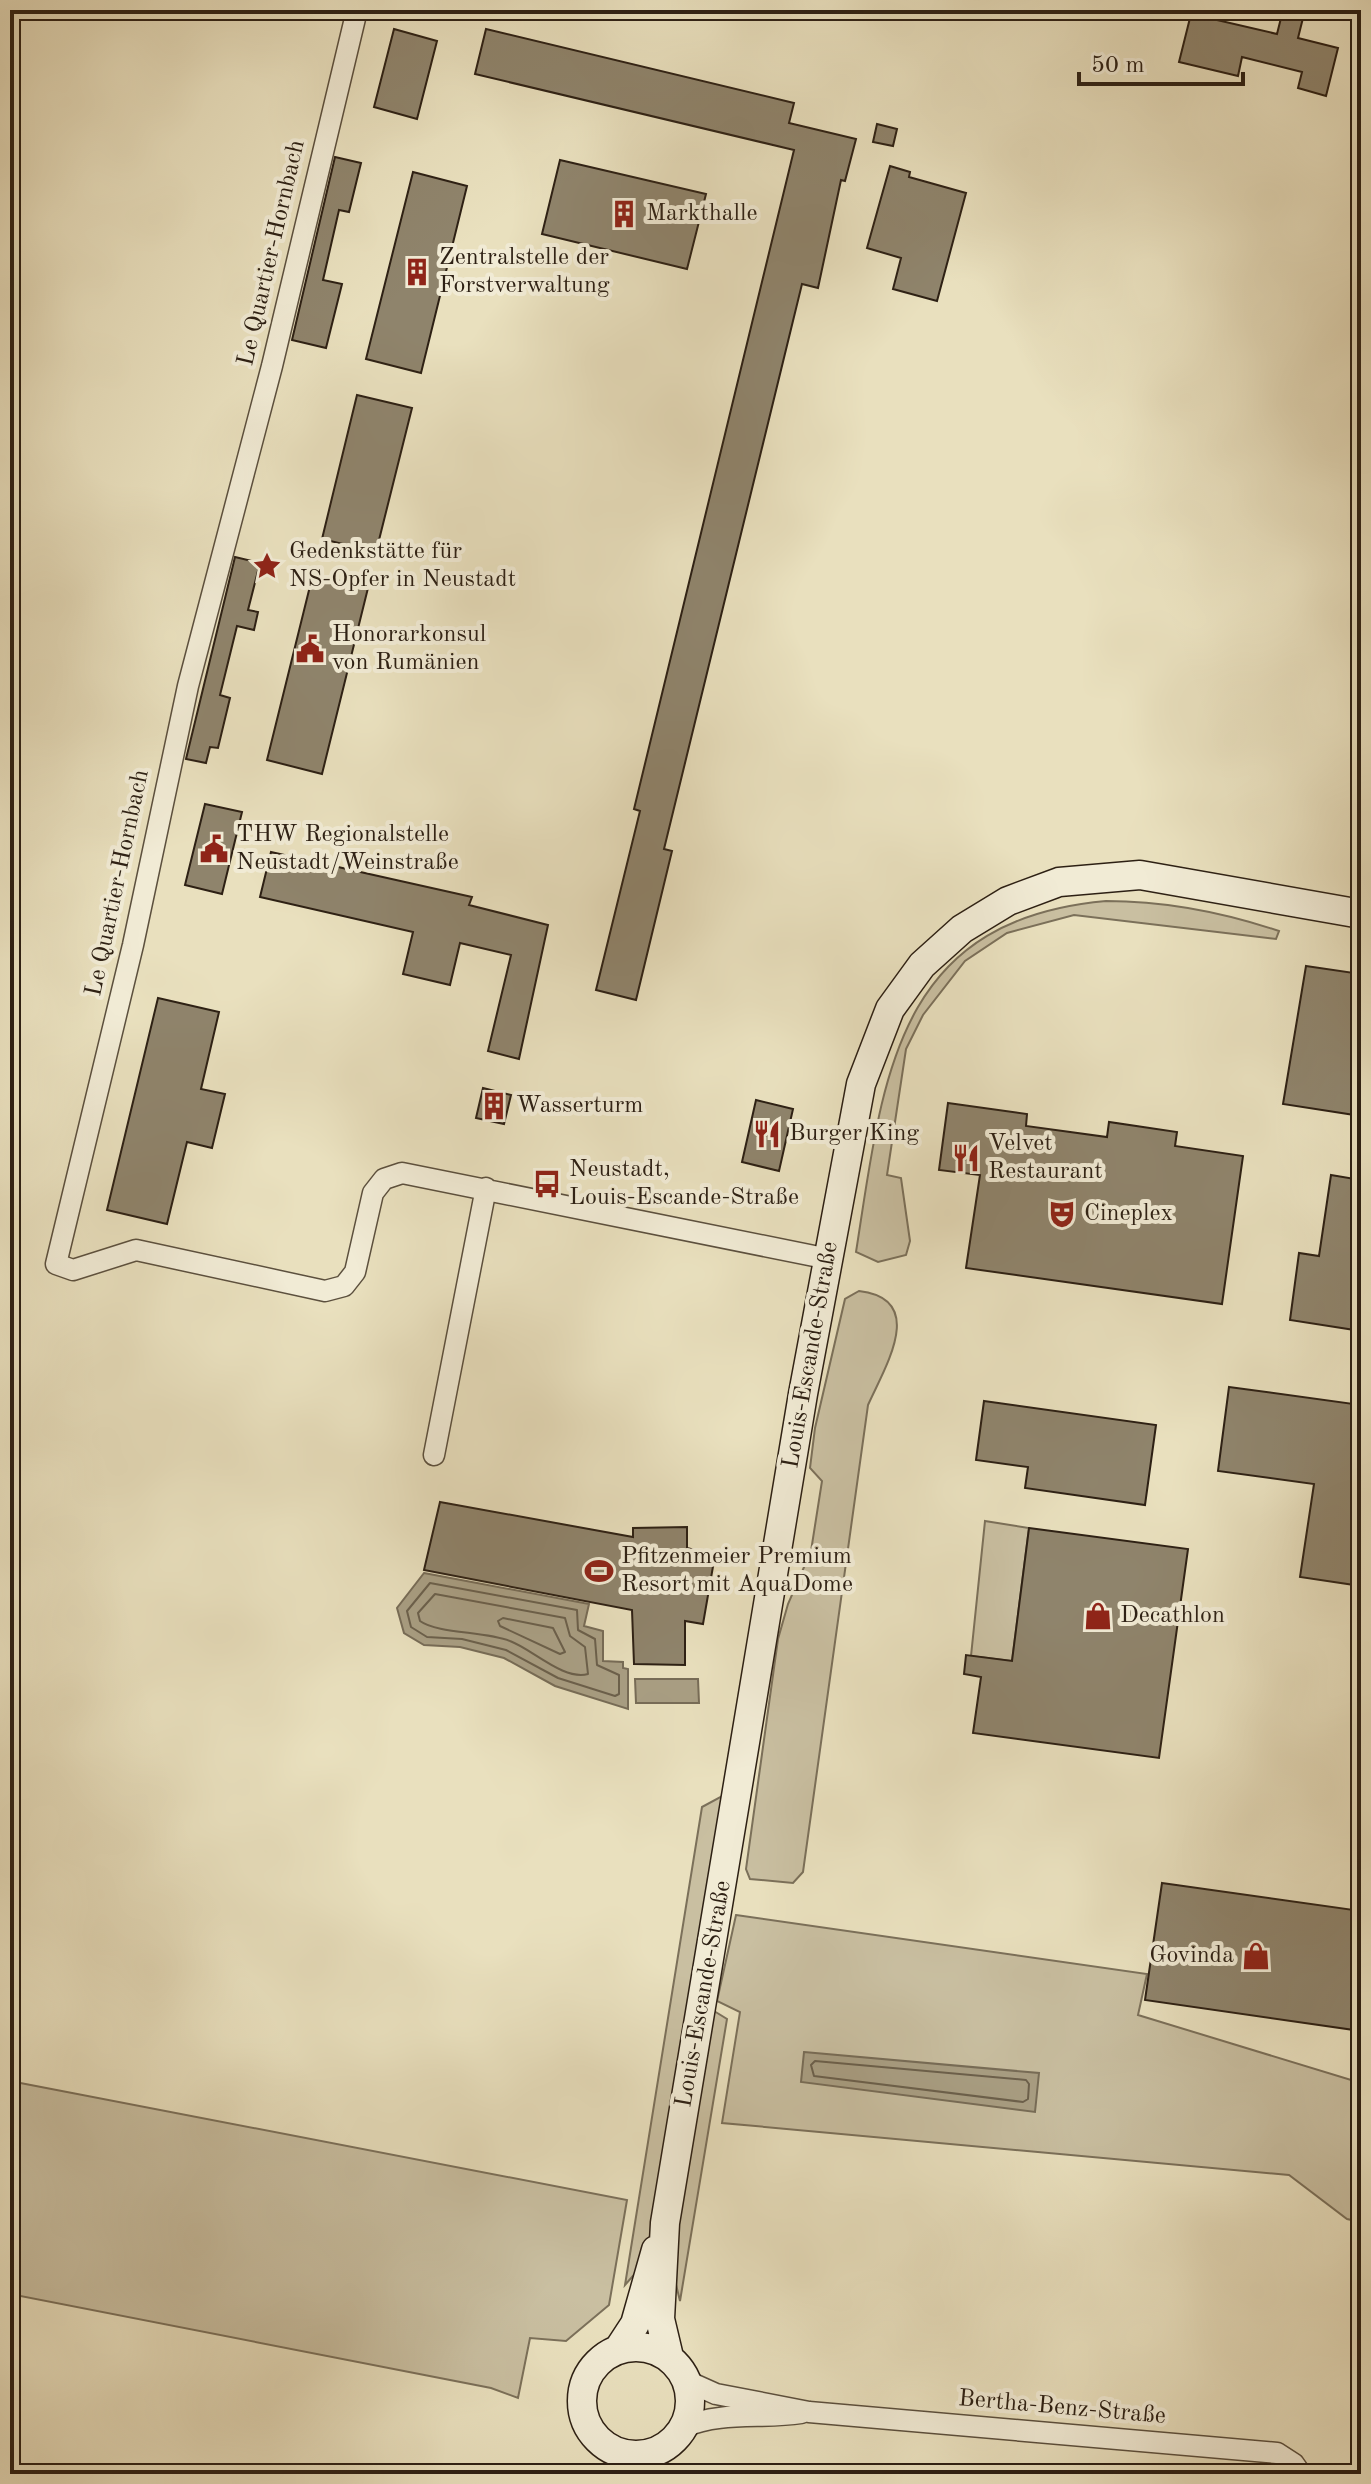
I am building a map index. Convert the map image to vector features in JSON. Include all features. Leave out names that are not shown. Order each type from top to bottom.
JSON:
[{"type":"street","name":"Le Quartier-Hornbach","points":[[357,10],[272,366],[188,686],[133,945],[56,1264],[73,1270],[136,1250],[325,1291],[344,1286],[355,1272],[373,1193],[384,1179],[402,1173],[829,1259]]},
{"type":"street","name":"Louis-Escande-Straße","points":[[669,2357],[660,2319],[665,2223],[803,1394],[861,1084],[878,1033],[922,965],[984,913],[1033,890],[1113,875],[1167,878],[1361,914]]},
{"type":"street","points":[[434,1455],[486,1188]]},
{"type":"street","name":"Louis-Escande-Straße","points":[[618,2350],[635,2324],[665,2223]]},
{"type":"street","points":[[602,2443],[643,2464],[673,2442],[684,2427],[691,2405],[687,2381],[669,2357],[648,2348],[618,2350],[593,2368],[582,2394],[586,2422],[602,2443],[610,2474]]},
{"type":"street","name":"Bertha-Benz-Straße","points":[[687,2381],[716,2394],[809,2412],[1277,2453],[1294,2464],[1301,2474]]},
{"type":"street","name":"Bertha-Benz-Straße","points":[[684,2427],[719,2416],[774,2417],[809,2412]]},
{"type":"shaded area","points":[[1106,901],[1194,909],[1279,931],[1276,939],[1074,915],[1007,933],[965,961],[923,1015],[906,1049],[887,1175],[901,1178],[910,1241],[906,1255],[878,1262],[856,1252],[876,1128],[891,1071],[911,1020],[940,975],[981,940],[1035,915]]},
{"type":"shaded area","points":[[859,1291],[880,1297],[892,1307],[897,1321],[896,1337],[868,1405],[803,1872],[793,1883],[750,1879],[746,1869],[778,1639],[788,1604],[811,1551],[822,1481],[810,1468],[815,1428],[845,1299]]},
{"type":"shaded area","points":[[985,1521],[1029,1528],[1012,1661],[971,1656]]},
{"type":"shaded area","points":[[724,1795],[647,2260],[625,2285],[702,1807]]},
{"type":"shaded area","points":[[736,1915],[1147,1974],[1138,2015],[1361,2083],[1361,2222],[1347,2219],[1289,2175],[722,2123],[740,2012],[717,2001]]},
{"type":"shaded area","points":[[714,2011],[727,2019],[680,2301],[671,2264]]},
{"type":"shaded area","points":[[10,2081],[627,2200],[609,2305],[566,2341],[530,2338],[518,2398],[491,2388],[10,2294]]},
{"type":"water","points":[[424,1573],[589,1604],[584,1626],[603,1631],[603,1661],[623,1662],[623,1668],[628,1669],[628,1709],[555,1686],[504,1658],[460,1647],[424,1645],[404,1633],[397,1608]]},
{"type":"water","points":[[635,1679],[698,1679],[699,1703],[636,1703]]},
{"type":"water","points":[[804,2052],[1039,2073],[1035,2112],[801,2082]]},
{"type":"building","points":[[1283,10],[1305,10],[1298,38],[1338,48],[1326,96],[1298,88],[1302,72],[1242,57],[1238,76],[1179,62],[1191,14],[1277,34]]},
{"type":"building","points":[[394,29],[437,41],[417,119],[374,107]]},
{"type":"building","points":[[486,29],[794,103],[789,123],[856,139],[845,181],[841,180],[818,288],[802,284],[664,849],[672,851],[636,1000],[596,990],[640,811],[634,809],[794,150],[475,74]]},
{"type":"building","points":[[877,124],[897,129],[893,146],[873,142]]},
{"type":"building","points":[[335,157],[361,163],[349,212],[339,210],[323,280],[342,284],[326,348],[292,340]]},
{"type":"building","name":"Markthalle","points":[[560,160],[706,194],[687,269],[542,234]]},
{"type":"building","points":[[890,166],[910,172],[909,177],[966,193],[937,301],[893,289],[901,258],[867,248]]},
{"type":"building","name":"Zentralstelle der Forstverwaltung","points":[[413,172],[467,186],[421,373],[366,359]]},
{"type":"building","points":[[357,395],[412,408],[376,552],[322,539]]},
{"type":"building","points":[[235,557],[260,563],[248,610],[258,612],[254,630],[237,626],[220,695],[230,698],[218,748],[210,747],[206,763],[186,759]]},
{"type":"building","points":[[313,574],[368,588],[322,774],[267,760]]},
{"type":"building","name":"THW Regionalstelle Neustadt/Weinstraße","points":[[205,804],[242,812],[222,894],[185,885]]},
{"type":"building","points":[[271,852],[472,897],[469,905],[548,925],[519,1059],[488,1051],[511,955],[460,943],[450,985],[403,974],[413,932],[260,897]]},
{"type":"building","points":[[1306,966],[1361,974],[1356,1036],[1361,1037],[1361,1116],[1283,1104]]},
{"type":"building","points":[[158,998],[219,1012],[201,1089],[225,1094],[212,1148],[187,1142],[167,1224],[107,1210]]},
{"type":"building","name":"Wasserturm","points":[[483,1088],[511,1095],[504,1124],[476,1118]]},
{"type":"building","points":[[756,1100],[793,1109],[779,1171],[742,1162]]},
{"type":"building","points":[[948,1103],[1027,1114],[1026,1126],[1107,1137],[1109,1122],[1177,1132],[1175,1146],[1243,1156],[1222,1304],[966,1268],[980,1175],[939,1170]]},
{"type":"building","points":[[1331,1175],[1361,1180],[1361,1331],[1290,1320],[1299,1253],[1319,1256]]},
{"type":"building","points":[[1229,1387],[1361,1405],[1358,1540],[1361,1541],[1361,1586],[1300,1577],[1314,1484],[1218,1471]]},
{"type":"building","points":[[984,1401],[1156,1425],[1145,1505],[1025,1488],[1028,1467],[976,1460]]},
{"type":"building","points":[[440,1502],[633,1537],[633,1528],[687,1527],[687,1548],[715,1555],[703,1624],[685,1621],[685,1665],[634,1664],[632,1610],[424,1570]]},
{"type":"building","name":"Decathlon","points":[[1029,1528],[1188,1549],[1159,1758],[973,1733],[981,1677],[964,1674],[966,1655],[1012,1661]]},
{"type":"building","name":"Govinda","points":[[1162,1883],[1361,1911],[1361,2031],[1145,2000]]},
{"type":"place","name":"Markthalle","points":[[624,214]]},
{"type":"place","name":"Zentralstelle der Forstverwaltung","points":[[417,272]]},
{"type":"place","name":"Gedenkstätte für NS-Opfer in Neustadt","points":[[267,566]]},
{"type":"place","name":"Honorarkonsul von Rumänien","points":[[310,649]]},
{"type":"place","name":"THW Regionalstelle Neustadt/Weinstraße","points":[[214,849]]},
{"type":"place","name":"Wasserturm","points":[[494,1106]]},
{"type":"place","name":"Burger King","points":[[767,1134]]},
{"type":"place","name":"Velvet Restaurant","points":[[966,1158]]},
{"type":"place","name":"Neustadt, Louis-Escande-Straße","points":[[547,1184]]},
{"type":"place","name":"Cineplex","points":[[1062,1214]]},
{"type":"place","name":"Pfitzenmeier Premium Resort mit AquaDome","points":[[599,1571]]},
{"type":"place","name":"Decathlon","points":[[1098,1616]]},
{"type":"place","name":"Govinda","points":[[1256,1956]]}]
